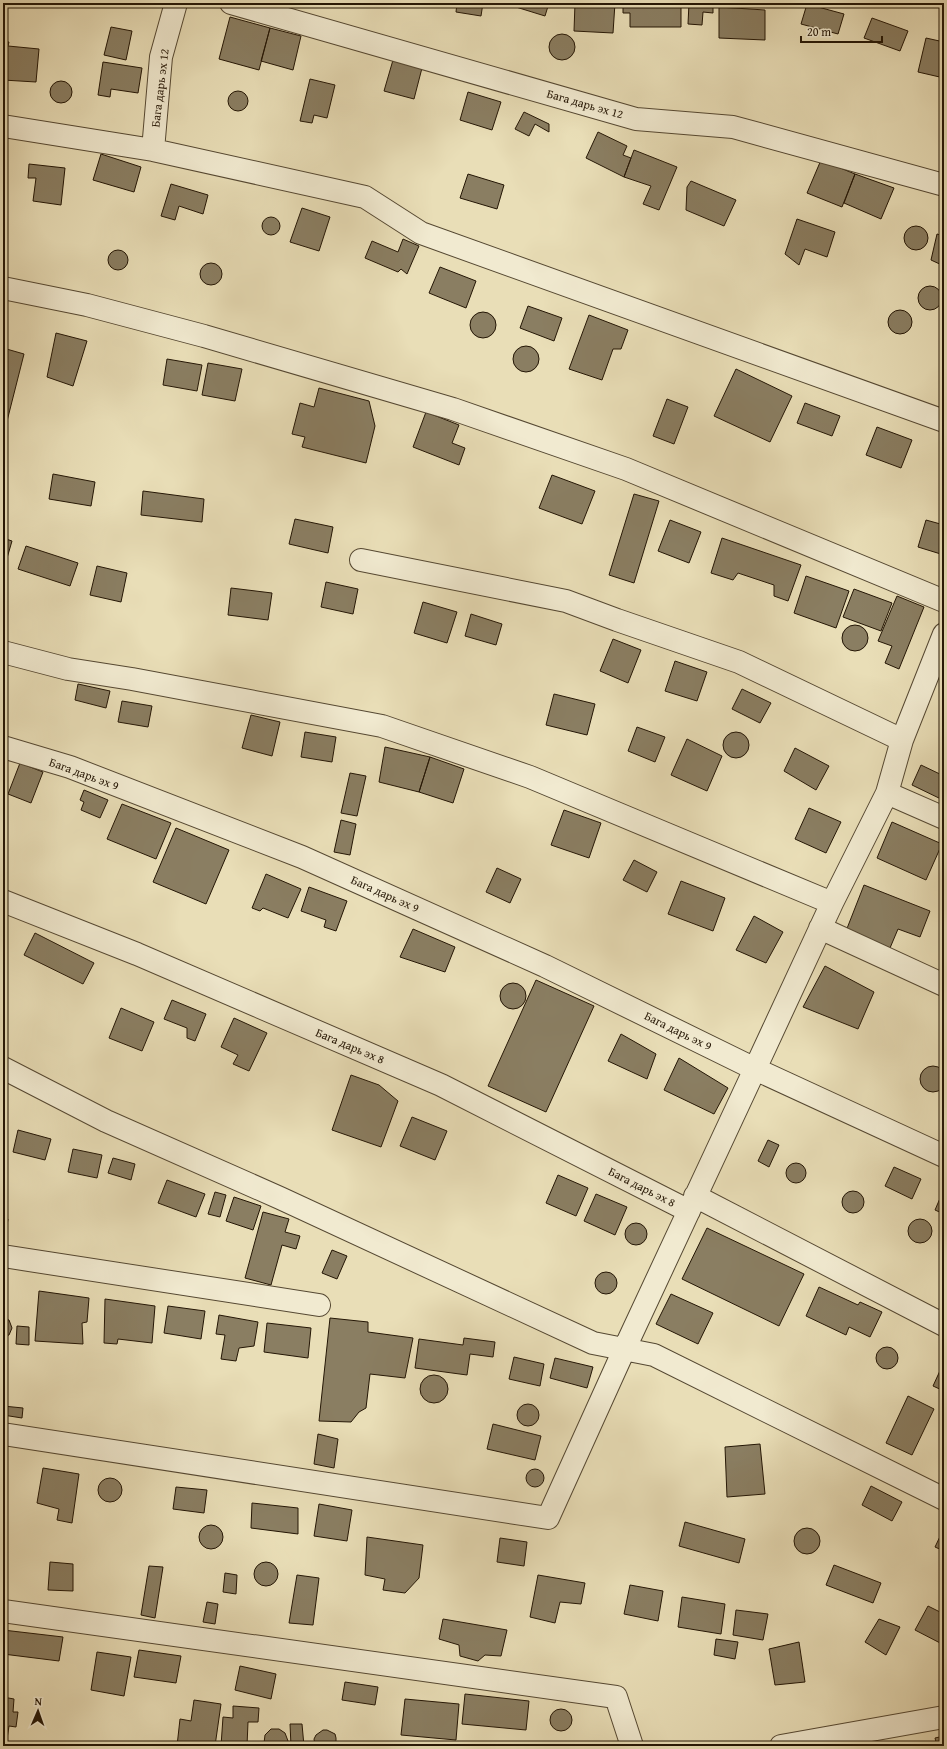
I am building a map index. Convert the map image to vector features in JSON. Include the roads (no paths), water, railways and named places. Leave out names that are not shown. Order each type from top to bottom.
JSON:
[{"type":"street","name":"Бага дарь эх 12","points":[[153,150],[161,57],[176,3]]},
{"type":"street","name":"Бага дарь эх 12","points":[[231,3],[636,119],[732,127],[944,186]]},
{"type":"street","points":[[3,126],[153,150],[365,197],[421,233],[944,422]]},
{"type":"street","points":[[3,288],[94,307],[204,336],[453,409],[626,470],[944,601]]},
{"type":"street","points":[[361,560],[566,601],[739,662],[902,740]]},
{"type":"street","points":[[3,1434],[548,1518],[754,1069],[832,903],[887,793],[902,740],[944,634]]},
{"type":"street","points":[[3,652],[68,668],[382,726],[530,777],[832,903]]},
{"type":"street","name":"Бага дарь эх 9","points":[[3,747],[70,767],[302,857],[545,966],[754,1069],[944,1156]]},
{"type":"street","points":[[887,793],[944,818]]},
{"type":"street","name":"Бага дарь эх 8","points":[[3,901],[137,954],[442,1085],[692,1203],[944,1325]]},
{"type":"street","points":[[820,928],[944,985]]},
{"type":"street","points":[[3,1068],[106,1122],[280,1198],[593,1343],[654,1355],[944,1499]]},
{"type":"street","points":[[3,1256],[319,1306]]},
{"type":"street","points":[[3,1611],[616,1696],[632,1746]]},
{"type":"street","points":[[781,1746],[944,1717]]}]
